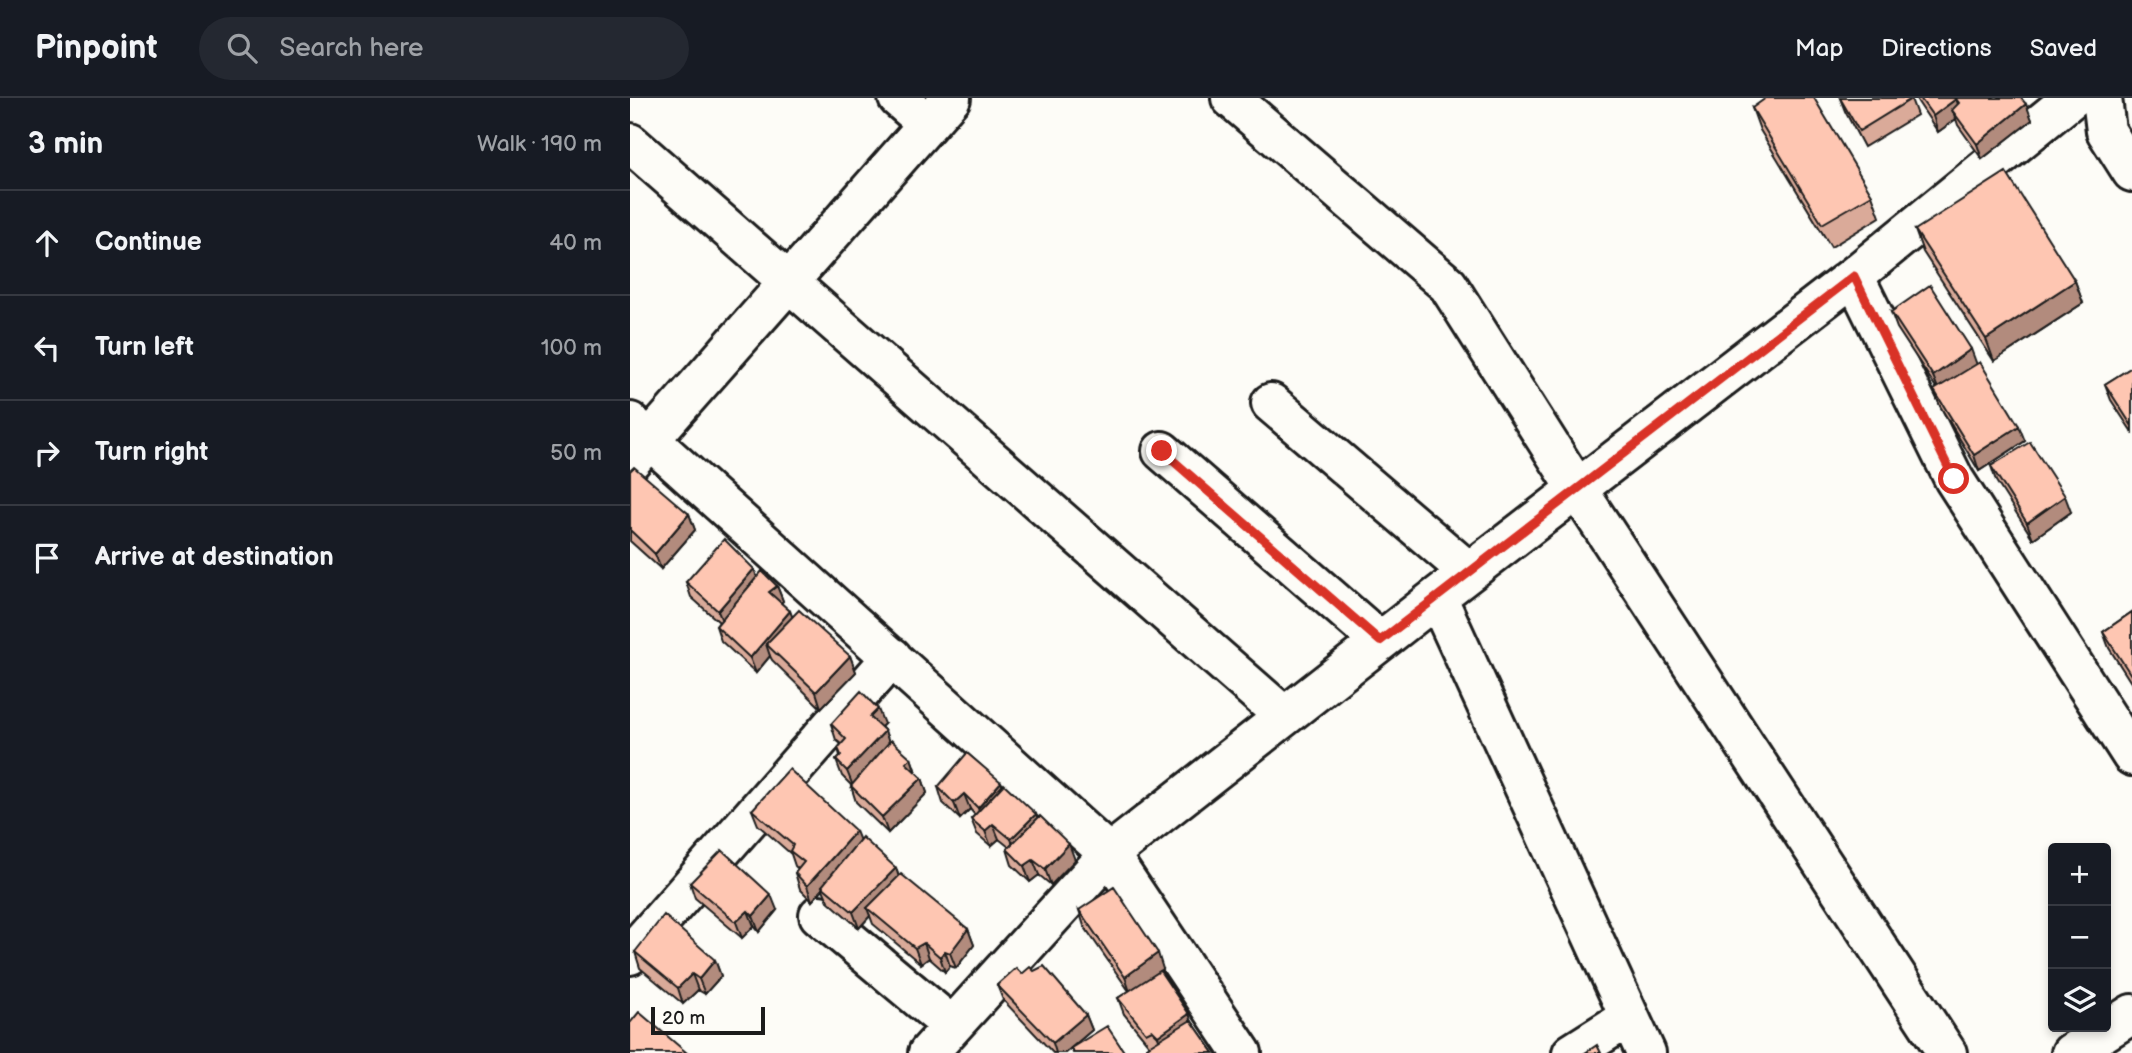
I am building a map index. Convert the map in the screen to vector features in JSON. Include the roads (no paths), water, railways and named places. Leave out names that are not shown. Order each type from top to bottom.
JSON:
[{"type":"street","points":[[898,98],[939,111],[789,282],[637,441],[892,657],[1109,854],[1242,1053]]},
{"type":"street","points":[[1231,98],[1448,285],[1578,490],[1947,1053]]},
{"type":"street","points":[[819,915],[940,1040],[1109,854],[1380,641],[1854,276],[2072,98]]},
{"type":"street","points":[[2102,98],[2106,131],[2132,172]]},
{"type":"street","points":[[630,143],[1284,716]]},
{"type":"street","points":[[1854,276],[1954,479],[2132,756]]},
{"type":"street","points":[[1271,403],[1469,572]]},
{"type":"street","points":[[1162,451],[1380,641]]},
{"type":"street","points":[[1437,597],[1646,1053]]},
{"type":"street","points":[[630,955],[892,657]]},
{"type":"street","points":[[2071,1053],[2132,1014]]},
{"type":"street","points":[[1572,1053],[1629,1017]]}]
